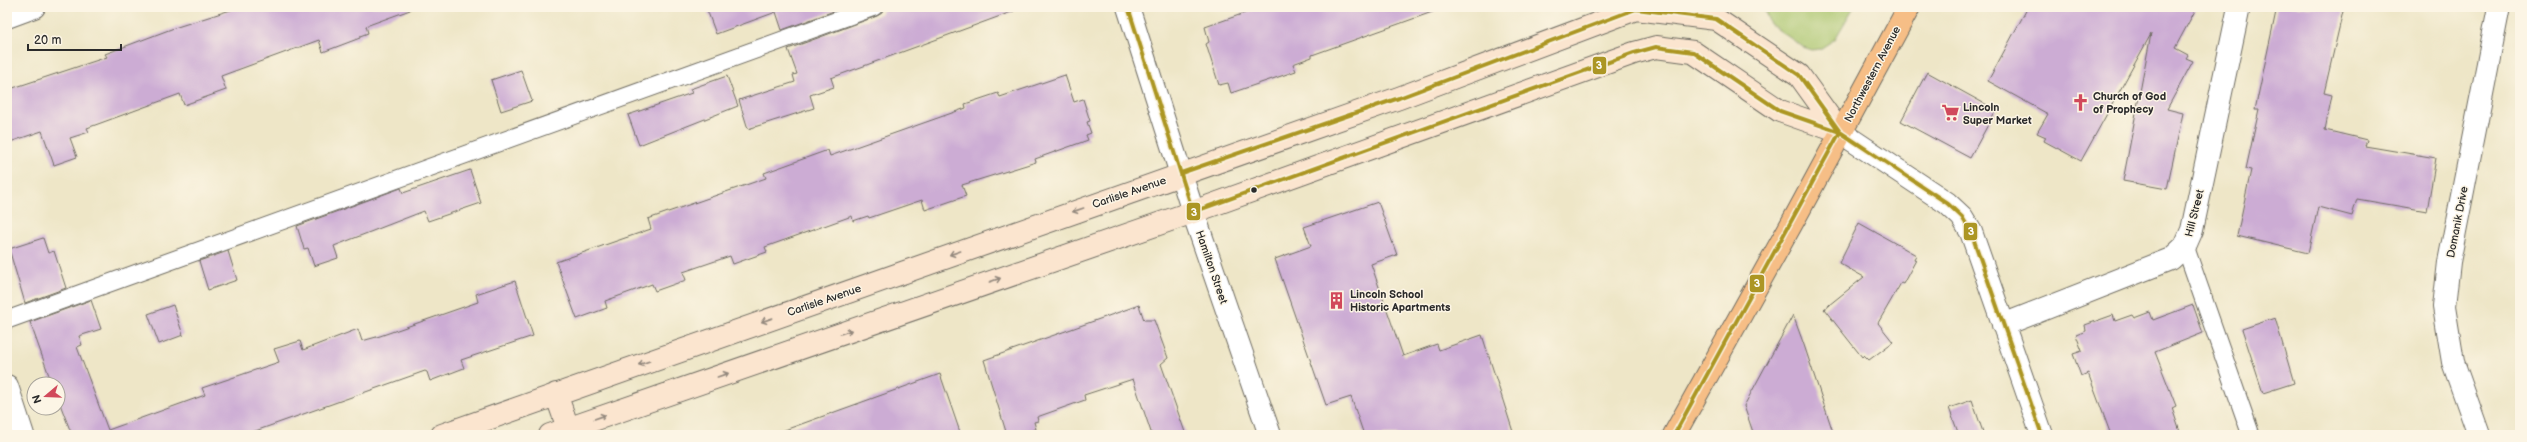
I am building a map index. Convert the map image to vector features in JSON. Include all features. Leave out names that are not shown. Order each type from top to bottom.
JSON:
[{"type":"main road","name":"Northwestern Avenue","points":[[1674,435],[1909,7]]},
{"type":"street","points":[[7,17],[34,7]]},
{"type":"street","name":"Hamilton Street","points":[[1128,7],[1193,212],[1270,435]]},
{"type":"street","name":"Hill Street","points":[[2003,325],[2171,259],[2185,246],[2192,230],[2239,7]]},
{"type":"street","name":"Domanik Drive","points":[[2479,435],[2453,362],[2444,307],[2449,262],[2499,7]]},
{"type":"street","name":"Carlisle Avenue","points":[[442,435],[1398,98],[1638,8],[1716,19],[1799,75],[1840,132]]},
{"type":"street","points":[[556,394],[559,432],[1193,212],[1634,52],[1656,47],[1693,52],[1780,110],[1840,132],[1947,203],[1962,217],[1971,232],[2042,435]]},
{"type":"street","points":[[7,386],[22,435]]},
{"type":"lane","points":[[7,320],[874,7]]},
{"type":"lane","points":[[2185,246],[2251,435]]},
{"type":"green space","points":[[1763,7],[1854,7],[1835,39],[1820,49],[1812,50],[1803,47],[1770,24]]},
{"type":"building","points":[[240,7],[409,7],[410,10],[366,26],[368,33],[360,36],[360,38],[323,52],[319,40],[221,76],[226,90],[184,105],[180,94],[87,128],[89,132],[70,138],[77,157],[54,165],[42,131],[7,143],[7,90],[107,57],[105,54],[174,28]]},
{"type":"building","points":[[706,7],[845,7],[782,30],[776,12],[716,34]]},
{"type":"building","points":[[884,7],[1014,7],[1014,11],[831,78],[834,87],[810,95],[814,108],[748,129],[739,100],[795,82],[793,75],[797,74],[788,49],[877,16],[882,13]]},
{"type":"building","points":[[1262,7],[1434,7],[1435,11],[1312,55],[1312,57],[1293,64],[1296,71],[1231,93],[1228,83],[1219,85],[1206,44],[1209,42],[1205,27]]},
{"type":"building","points":[[2028,7],[2197,7],[2175,48],[2188,55],[2186,58],[2193,61],[2167,109],[2183,113],[2167,189],[2123,181],[2151,34],[2081,161],[2044,141],[2046,137],[2037,133],[2048,114],[1988,81]]},
{"type":"building","points":[[2277,7],[2344,7],[2324,93],[2332,95],[2325,130],[2367,140],[2365,146],[2436,158],[2427,211],[2357,199],[2352,216],[2318,207],[2308,253],[2237,236],[2251,170],[2246,169],[2259,110],[2255,110]]},
{"type":"building","points":[[521,70],[532,101],[501,111],[491,80]]},
{"type":"building","name":"Lincoln Super Market","points":[[1927,72],[1996,110],[1970,158],[1901,121]]},
{"type":"building","points":[[1065,75],[1074,102],[1083,99],[1090,121],[1087,122],[1091,133],[1086,135],[1088,140],[1035,159],[1036,162],[962,185],[966,196],[925,210],[922,200],[869,218],[868,216],[853,221],[852,216],[765,247],[767,252],[733,264],[730,256],[683,272],[686,280],[655,291],[652,284],[605,301],[607,308],[577,319],[556,262],[651,229],[648,219],[766,178],[764,173],[828,150],[830,156],[966,108],[965,104],[998,93],[1000,97]]},
{"type":"building","points":[[727,76],[738,106],[639,145],[628,115],[692,93],[690,89]]},
{"type":"building","points":[[470,170],[481,203],[428,221],[424,211],[334,246],[338,258],[314,266],[308,248],[304,249],[297,226],[401,188],[403,193]]},
{"type":"building","name":"Lincoln School Historic Apartments","points":[[1378,202],[1397,255],[1371,264],[1403,356],[1437,344],[1439,350],[1482,335],[1514,435],[1364,435],[1351,397],[1326,405],[1275,259],[1311,246],[1304,227]]},
{"type":"building","points":[[1859,223],[1916,255],[1914,259],[1916,260],[1903,284],[1901,283],[1878,323],[1893,342],[1869,360],[1864,355],[1862,357],[1824,309],[1864,277],[1839,263]]},
{"type":"building","points":[[43,238],[48,253],[54,251],[66,288],[25,303],[9,249]]},
{"type":"building","points":[[228,251],[237,280],[208,290],[199,261]]},
{"type":"building","points":[[515,281],[533,336],[461,360],[464,368],[430,381],[427,372],[425,371],[244,435],[72,435],[65,416],[66,416],[66,376],[49,376],[30,322],[91,300],[101,329],[79,336],[82,345],[77,347],[108,430],[205,395],[202,388],[279,362],[274,349],[300,341],[303,350],[358,329],[362,341],[478,302],[476,294]]},
{"type":"building","points":[[173,305],[183,335],[159,344],[148,314]]},
{"type":"building","points":[[1139,305],[1144,320],[1154,320],[1168,358],[1161,364],[1186,435],[1152,435],[1133,379],[1084,395],[1085,400],[1037,417],[1038,421],[1034,422],[1036,429],[1018,435],[1007,435],[984,360]]},
{"type":"building","points":[[2193,305],[2203,333],[2155,352],[2176,406],[2172,408],[2181,435],[2111,435],[2088,373],[2081,376],[2073,354],[2082,351],[2076,335],[2086,331],[2085,325],[2113,315],[2115,321],[2132,315],[2134,318],[2150,312],[2153,320]]},
{"type":"building","points":[[1793,315],[1834,435],[1754,435],[1744,406]]},
{"type":"building","points":[[2275,318],[2294,383],[2263,393],[2242,329]]},
{"type":"building","points":[[940,374],[961,435],[782,435],[782,431]]},
{"type":"building","points":[[1972,400],[1984,435],[1959,435],[1949,408]]},
{"type":"transit line","name":"3","points":[[1128,7],[1193,212],[1634,53],[1656,47],[1693,52],[1780,111],[1840,132],[1947,203],[1962,217],[1971,232],[2042,435]]},
{"type":"transit line","name":"3","points":[[1181,173],[1399,98],[1636,9],[1716,19],[1799,75],[1840,132]]},
{"type":"transit line","name":"3","points":[[1674,435],[1840,132]]},
{"type":"place","name":"Church of God of Prophecy","points":[[2080,102]]},
{"type":"place","name":"Lincoln Super Market","points":[[1950,113]]},
{"type":"place","name":"Lincoln School Historic Apartments","points":[[1337,300]]}]
